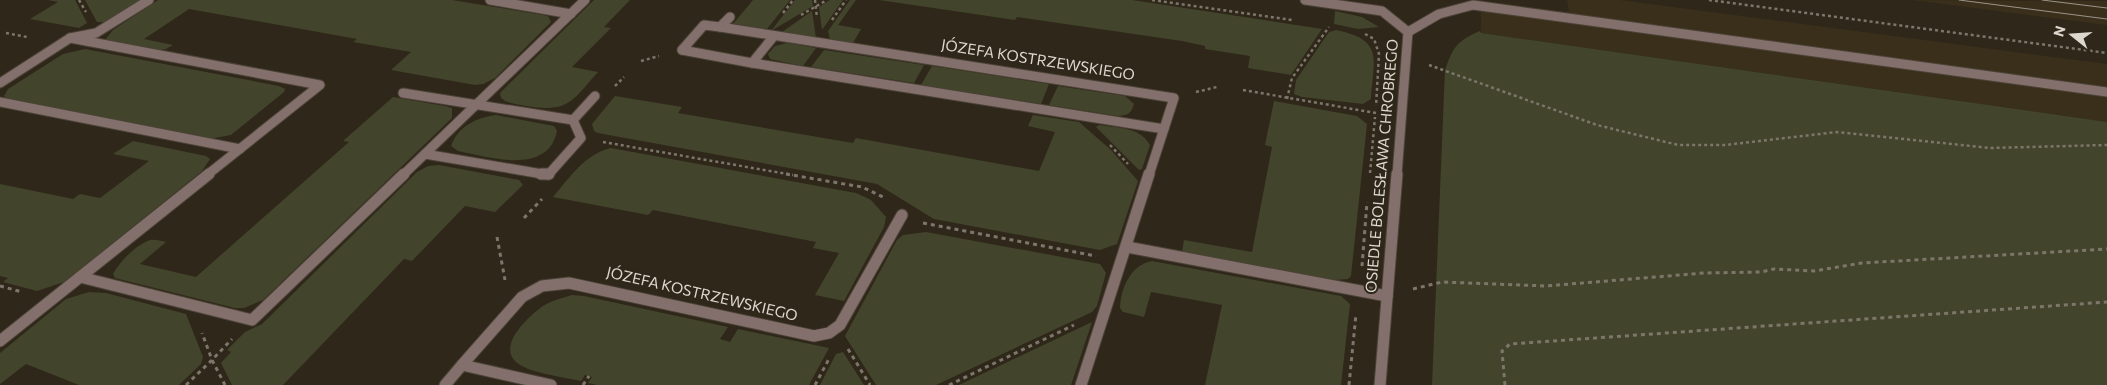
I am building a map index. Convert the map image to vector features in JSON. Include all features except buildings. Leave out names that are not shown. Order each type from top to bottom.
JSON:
[{"type":"street","points":[[0,83],[70,38],[96,33],[149,0]]},
{"type":"street","points":[[490,0],[571,14]]},
{"type":"street","points":[[80,277],[252,320],[585,0]]},
{"type":"street","name":"OSIEDLE BOLESŁAWA CHROBREGO","points":[[1305,0],[1382,11],[1408,32],[1380,385]]},
{"type":"street","points":[[1408,32],[1430,16],[1454,8],[1473,6],[2107,92]]},
{"type":"street","points":[[720,27],[730,16]]},
{"type":"street","name":"JÓZEFA KOSTRZEWSKIEGO","points":[[1081,385],[1147,183],[1174,98],[704,25],[682,50],[752,63],[1164,129]]},
{"type":"street","points":[[752,63],[774,36]]},
{"type":"street","points":[[0,341],[320,85],[70,38]]},
{"type":"street","points":[[403,93],[573,120]]},
{"type":"street","points":[[573,120],[595,96]]},
{"type":"street","points":[[0,102],[240,149]]},
{"type":"street","points":[[425,154],[548,175],[582,138],[573,120]]},
{"type":"street","name":"JÓZEFA KOSTRZEWSKIEGO","points":[[444,385],[522,297],[542,286],[569,283],[814,336],[829,333],[840,325],[902,215]]},
{"type":"street","points":[[1126,247],[1387,296]]},
{"type":"street","points":[[462,365],[551,385]]},
{"type":"path","points":[[831,21],[846,0]]},
{"type":"path","points":[[1152,0],[1300,21]]},
{"type":"path","points":[[1709,0],[2107,53]]},
{"type":"path","points":[[1287,99],[1292,78],[1330,25],[1320,24]]},
{"type":"path","points":[[1358,32],[1374,39],[1379,54],[1376,113],[1369,182]]},
{"type":"path","points":[[1406,58],[1445,69],[1597,124],[1678,145],[1725,145],[1837,132],[1990,148],[2107,145]]},
{"type":"path","points":[[1242,90],[1376,113]]},
{"type":"path","points":[[1082,116],[1147,183]]},
{"type":"path","points":[[582,138],[862,187]]},
{"type":"path","points":[[1349,385],[1368,201]]},
{"type":"path","points":[[902,215],[928,224],[1121,261]]},
{"type":"path","points":[[496,237],[503,263],[509,313]]},
{"type":"path","points":[[1387,296],[1442,282],[1546,286],[1622,278],[1774,270],[1814,271],[1862,263],[2012,256],[2107,249]]},
{"type":"path","points":[[1505,385],[1502,351],[1510,344],[2107,302]]},
{"type":"path","points":[[948,385],[1105,310]]},
{"type":"path","points":[[186,385],[252,320]]},
{"type":"path","points":[[845,343],[870,385]]},
{"type":"path","points":[[815,385],[834,350]]},
{"type":"path","points":[[212,360],[225,385]]},
{"type":"path","points":[[583,385],[589,376]]},
{"type":"shaded area","points":[[1567,0],[1620,0],[2107,64],[2107,122],[1481,33],[1481,1],[1569,12]]},
{"type":"shaded area","points":[[1912,0],[2107,1],[2107,25]]},
{"type":"green space","points":[[48,0],[75,0],[87,23],[79,28],[30,19],[58,2]]},
{"type":"green space","points":[[85,0],[142,0],[107,22],[97,22]]},
{"type":"green space","points":[[158,0],[452,0],[548,16],[551,22],[495,78],[483,84],[475,85],[391,70],[411,52],[353,42],[357,39],[189,9],[144,39],[173,45],[166,49],[155,51],[105,40],[113,30]]},
{"type":"green space","points":[[594,0],[630,0],[604,27],[611,28],[572,67],[598,72],[582,91],[561,106],[552,108],[516,104],[501,98],[500,93]]},
{"type":"green space","points":[[753,0],[790,0],[767,29],[733,24]]},
{"type":"green space","points":[[795,0],[812,0],[813,6],[771,31]]},
{"type":"green space","points":[[830,0],[843,0],[822,30],[819,7]]},
{"type":"green space","points":[[850,0],[856,0],[838,25],[861,29],[853,43],[830,39],[828,31]]},
{"type":"green space","points":[[879,0],[1132,0],[1322,29],[1291,75],[1248,68],[1250,56],[1205,49],[1205,46],[1182,41],[1017,17],[1015,20]]},
{"type":"green space","points":[[812,11],[816,38],[782,32]]},
{"type":"green space","points":[[1335,11],[1362,17],[1379,27],[1358,29],[1334,24]]},
{"type":"green space","points":[[1336,30],[1362,39],[1369,45],[1373,53],[1374,72],[1371,99],[1363,104],[1302,97],[1294,94],[1296,80],[1329,32]]},
{"type":"green space","points":[[1480,31],[1481,33],[2107,122],[2107,385],[1432,385],[1445,70],[1457,46],[1466,38]]},
{"type":"green space","points":[[787,43],[816,48],[803,66],[770,59],[768,54],[775,46]]},
{"type":"green space","points":[[85,49],[279,86],[285,89],[284,92],[231,135],[209,139],[6,98],[4,96],[8,89],[63,54]]},
{"type":"green space","points":[[824,50],[924,65],[914,83],[811,67]]},
{"type":"green space","points":[[932,66],[1049,84],[1041,104],[921,85]]},
{"type":"green space","points":[[1058,86],[1125,96],[1134,104],[1129,113],[1118,116],[1049,105]]},
{"type":"green space","points":[[615,96],[682,107],[678,113],[853,143],[856,138],[1039,171],[1055,132],[1028,126],[1033,115],[1079,122],[1111,150],[1138,181],[1117,244],[1100,250],[934,219],[877,184],[594,131],[592,124]]},
{"type":"green space","points":[[393,97],[452,108],[452,118],[263,300],[244,308],[235,308],[115,278],[113,274],[124,259],[139,246],[150,240],[166,242],[140,264],[196,277],[349,142],[343,141]]},
{"type":"green space","points":[[1274,101],[1357,116],[1367,124],[1351,276],[1348,279],[1335,280],[1182,252],[1184,240],[1252,252],[1272,147],[1265,145]]},
{"type":"green space","points":[[496,115],[554,126],[557,131],[551,145],[542,154],[530,159],[516,160],[485,157],[458,151],[451,146],[463,128],[482,118]]},
{"type":"green space","points":[[1099,125],[1128,129],[1146,139],[1150,145],[1142,169],[1139,170],[1096,127]]},
{"type":"green space","points":[[133,141],[206,156],[210,159],[202,171],[64,282],[37,291],[3,282],[8,278],[0,276],[0,184],[73,199],[80,194],[100,198],[149,161],[113,154]]},
{"type":"green space","points":[[611,148],[856,193],[871,200],[886,217],[884,227],[844,301],[815,295],[839,253],[813,248],[816,242],[653,210],[648,215],[553,197],[572,174],[593,155]]},
{"type":"green space","points":[[439,165],[519,180],[523,185],[495,212],[465,206],[412,261],[404,259],[283,385],[232,385],[221,363],[231,352],[227,350],[245,332],[262,324],[417,172],[428,166]]},
{"type":"green space","points":[[926,232],[1100,264],[1106,273],[1097,306],[1092,312],[936,385],[876,385],[845,336],[897,240],[903,235]]},
{"type":"green space","points":[[1152,261],[1341,296],[1350,304],[1341,385],[1205,385],[1222,305],[1151,292],[1144,317],[1123,312],[1120,308],[1122,292],[1128,278],[1138,267]]},
{"type":"green space","points":[[89,292],[106,293],[186,314],[203,357],[201,364],[179,385],[79,385],[26,364],[0,384],[0,353],[66,299]]},
{"type":"green space","points":[[572,295],[728,327],[720,339],[730,342],[738,329],[829,348],[809,385],[597,385],[588,383],[592,377],[585,375],[581,381],[555,376],[528,369],[515,361],[511,354],[510,346],[513,338],[524,323],[546,304]]},
{"type":"green space","points":[[1092,322],[1071,385],[959,385]]},
{"type":"green space","points":[[843,352],[864,385],[820,385],[836,354]]},
{"type":"tram line","points":[[1959,0],[2107,19]]},
{"type":"tram line","points":[[2042,0],[2107,8]]}]
